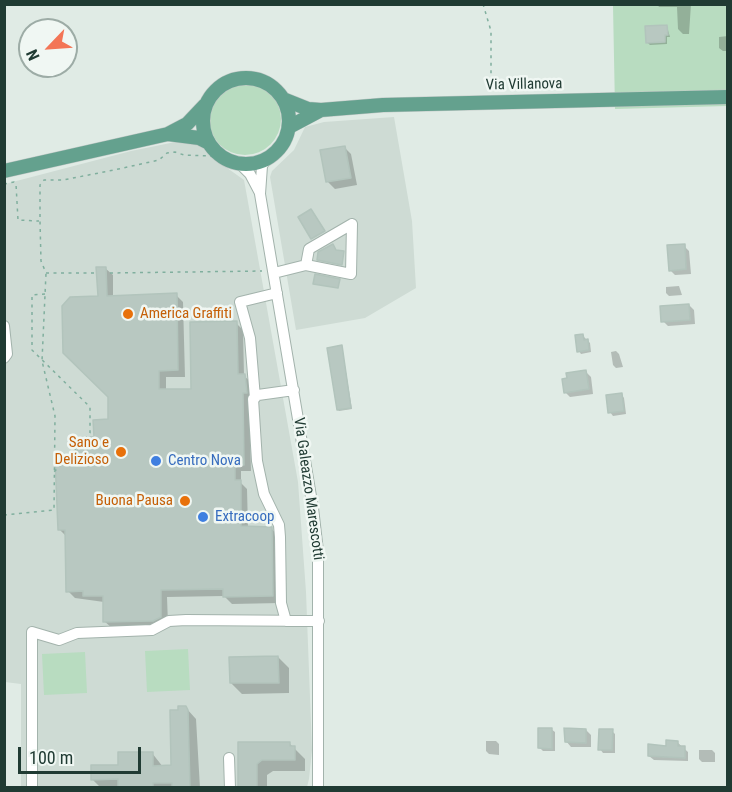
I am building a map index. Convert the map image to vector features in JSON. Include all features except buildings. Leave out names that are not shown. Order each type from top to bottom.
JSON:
[{"type":"main road","points":[[4,171],[168,135],[187,124],[220,86],[242,77],[266,82],[283,99],[289,117],[289,127],[281,146],[266,159],[240,167],[228,160],[208,142],[199,138],[168,135]]},
{"type":"main road","name":"Via Villanova","points":[[283,99],[308,109],[321,110],[382,105],[728,98]]},
{"type":"main road","points":[[205,105],[203,124],[208,142]]},
{"type":"main road","name":"Via Villanova","points":[[289,127],[321,110]]},
{"type":"street","name":"Via Galeazzo Marescotti","points":[[266,159],[261,172],[260,194],[269,272],[277,293],[315,519],[319,621],[318,788]]},
{"type":"street","name":"Via Galeazzo Marescotti","points":[[240,167],[250,174],[260,194]]},
{"type":"street","points":[[269,272],[306,265],[351,274],[352,224],[309,249],[306,265]]},
{"type":"street","points":[[277,293],[240,302],[250,338],[257,461],[264,494],[279,525],[281,603],[286,621]]},
{"type":"street","points":[[4,326],[7,354],[4,358]]},
{"type":"street","points":[[255,398],[294,390]]},
{"type":"street","points":[[32,788],[32,632],[59,640],[77,633],[152,630],[169,621],[319,621]]},
{"type":"street","points":[[229,758],[230,788]]},
{"type":"path","points":[[483,4],[491,31],[490,103]]},
{"type":"path","points":[[4,515],[54,510],[55,416],[42,361],[46,273],[41,261],[40,185],[49,179],[63,180],[159,160],[167,153],[175,152],[184,155],[211,156],[240,167]]},
{"type":"path","points":[[4,184],[14,182],[16,184],[18,220],[40,221]]},
{"type":"path","points":[[264,265],[269,272]]},
{"type":"path","points":[[110,273],[269,272]]},
{"type":"path","points":[[46,273],[94,273]]},
{"type":"path","points":[[46,294],[32,295],[32,350],[90,407],[90,434],[53,473]]},
{"type":"shaded area","points":[[394,117],[412,221],[416,288],[365,318],[296,330],[270,177],[272,171],[294,150],[305,127],[324,122]]},
{"type":"shaded area","points":[[185,140],[202,143],[216,160],[244,180],[298,482],[306,592],[312,750],[307,787],[21,787],[21,684],[5,682],[5,184],[131,151]]},
{"type":"green space","points":[[616,4],[727,5],[727,106],[615,109],[613,6]]},
{"type":"green space","points":[[245,83],[265,89],[275,99],[281,119],[275,139],[265,149],[245,155],[225,149],[215,139],[209,119],[215,99],[225,89]]},
{"type":"green space","points":[[188,649],[190,690],[147,692],[145,651]]},
{"type":"green space","points":[[85,652],[87,693],[44,695],[42,654]]},
{"type":"place","name":"America Graffiti","points":[[128,314]]},
{"type":"place","name":"Sano e Delizioso","points":[[121,452]]},
{"type":"place","name":"Centro Nova","points":[[156,461]]},
{"type":"place","name":"Buona Pausa","points":[[185,501]]},
{"type":"place","name":"Extracoop","points":[[203,517]]}]
